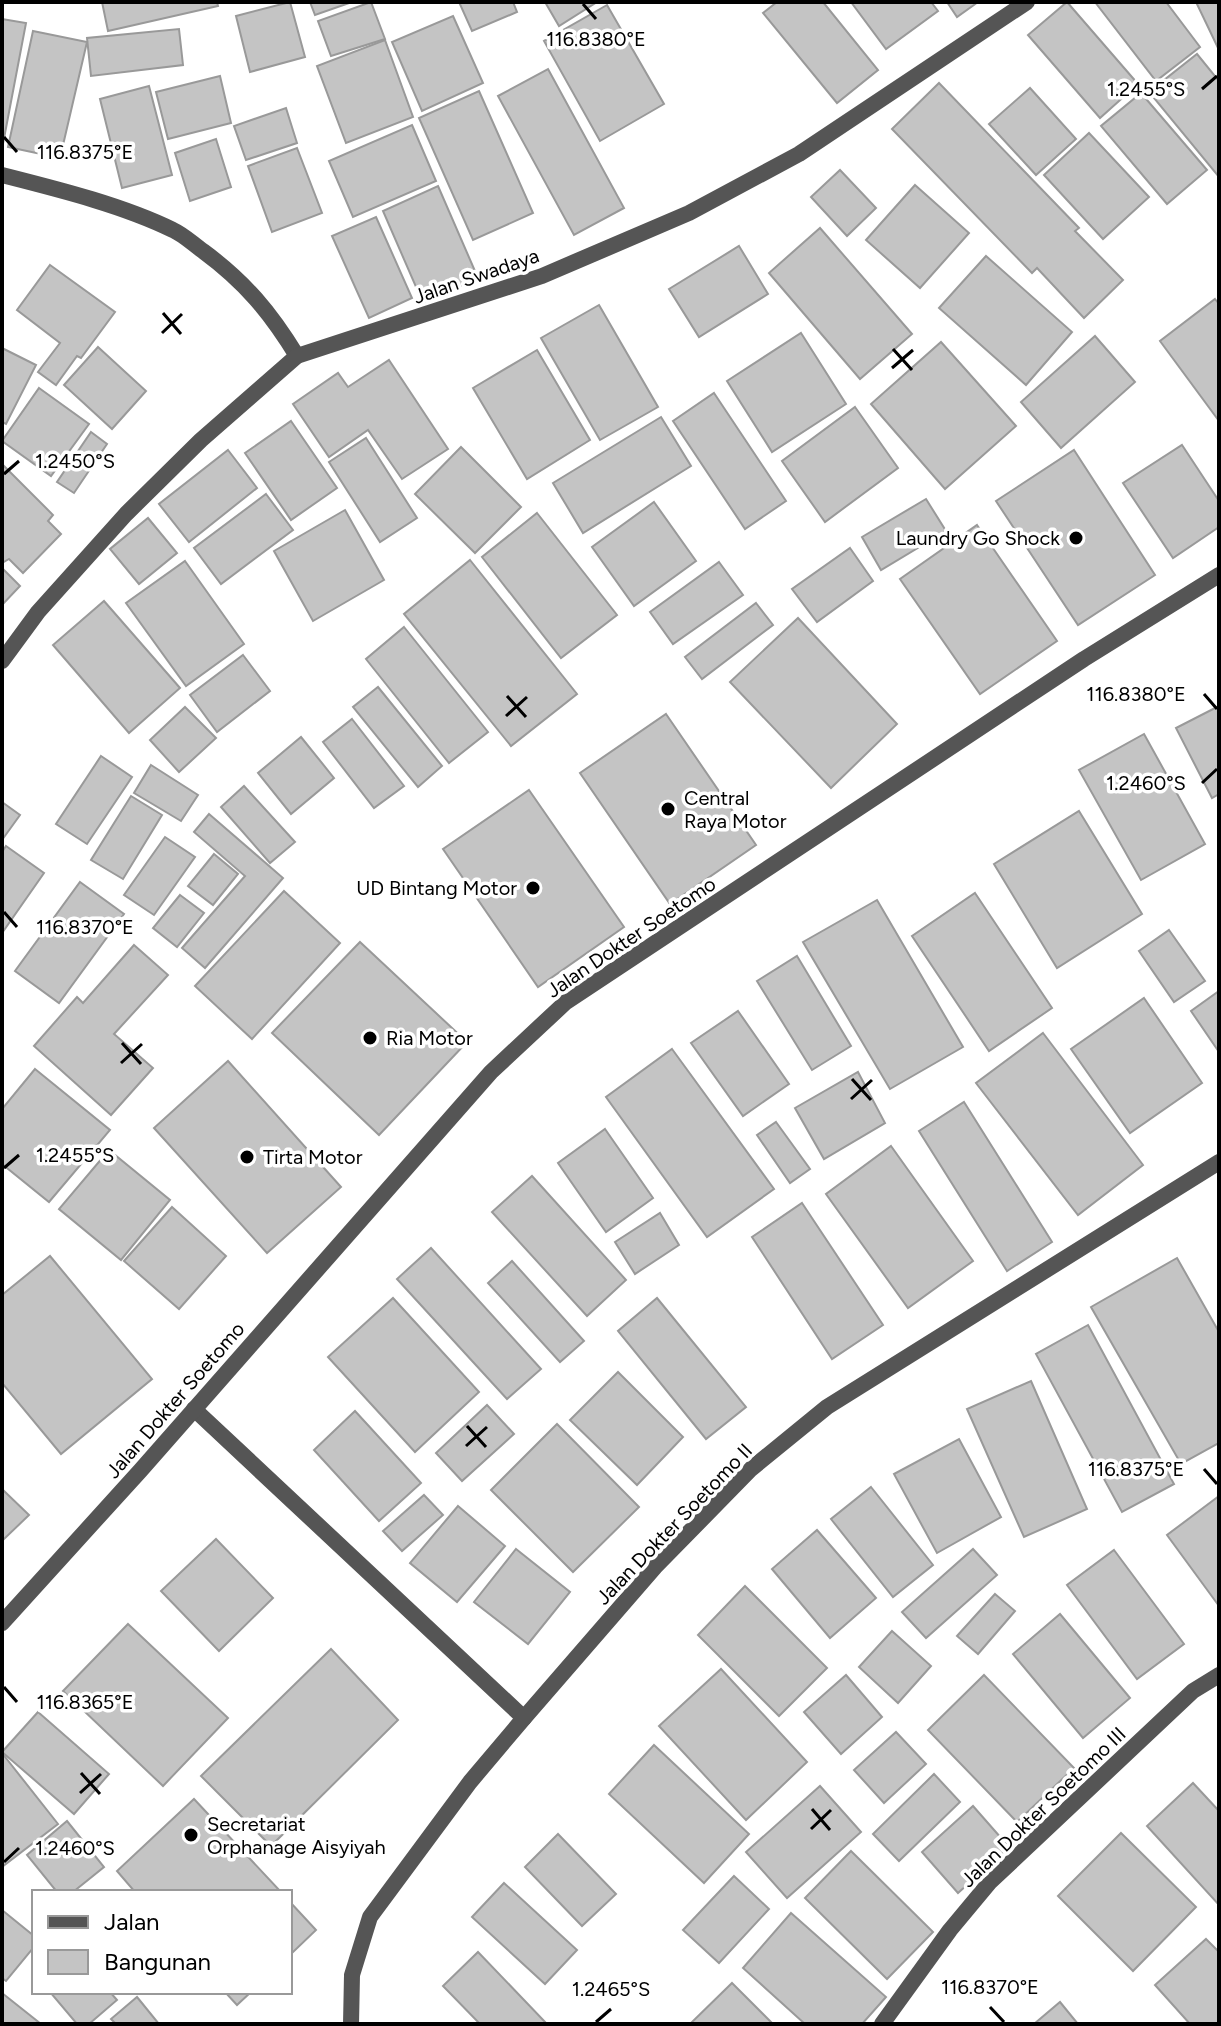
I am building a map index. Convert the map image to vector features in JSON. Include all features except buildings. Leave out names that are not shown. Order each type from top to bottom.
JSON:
[{"type":"street","name":"Jalan Swadaya","points":[[2,661],[38,612],[126,514],[201,440],[297,356],[542,276],[689,213],[799,154],[1027,2]]},
{"type":"street","points":[[2,175],[136,215],[176,231],[251,291],[275,319],[297,356]]},
{"type":"street","name":"Jalan Dokter Soetomo","points":[[2,1623],[491,1072],[566,1002],[1071,667],[1219,575]]},
{"type":"street","name":"Jalan Dokter Soetomo II","points":[[351,2024],[352,1975],[370,1917],[470,1782],[524,1718],[655,1567],[751,1469],[827,1407],[1219,1162]]},
{"type":"street","points":[[194,1409],[524,1718]]},
{"type":"street","name":"Jalan Dokter Soetomo III","points":[[882,2024],[950,1930],[990,1882],[1193,1691],[1219,1675]]},
{"type":"place","name":"Laundry Go Shock","points":[[1076,538]]},
{"type":"place","name":"Central Raya Motor","points":[[668,809]]},
{"type":"place","name":"UD Bintang Motor","points":[[533,888]]},
{"type":"place","name":"Ria Motor","points":[[370,1038]]},
{"type":"place","name":"Tirta Motor","points":[[247,1157]]},
{"type":"place","name":"Secretariat Orphanage Aisyiyah","points":[[191,1835]]}]
